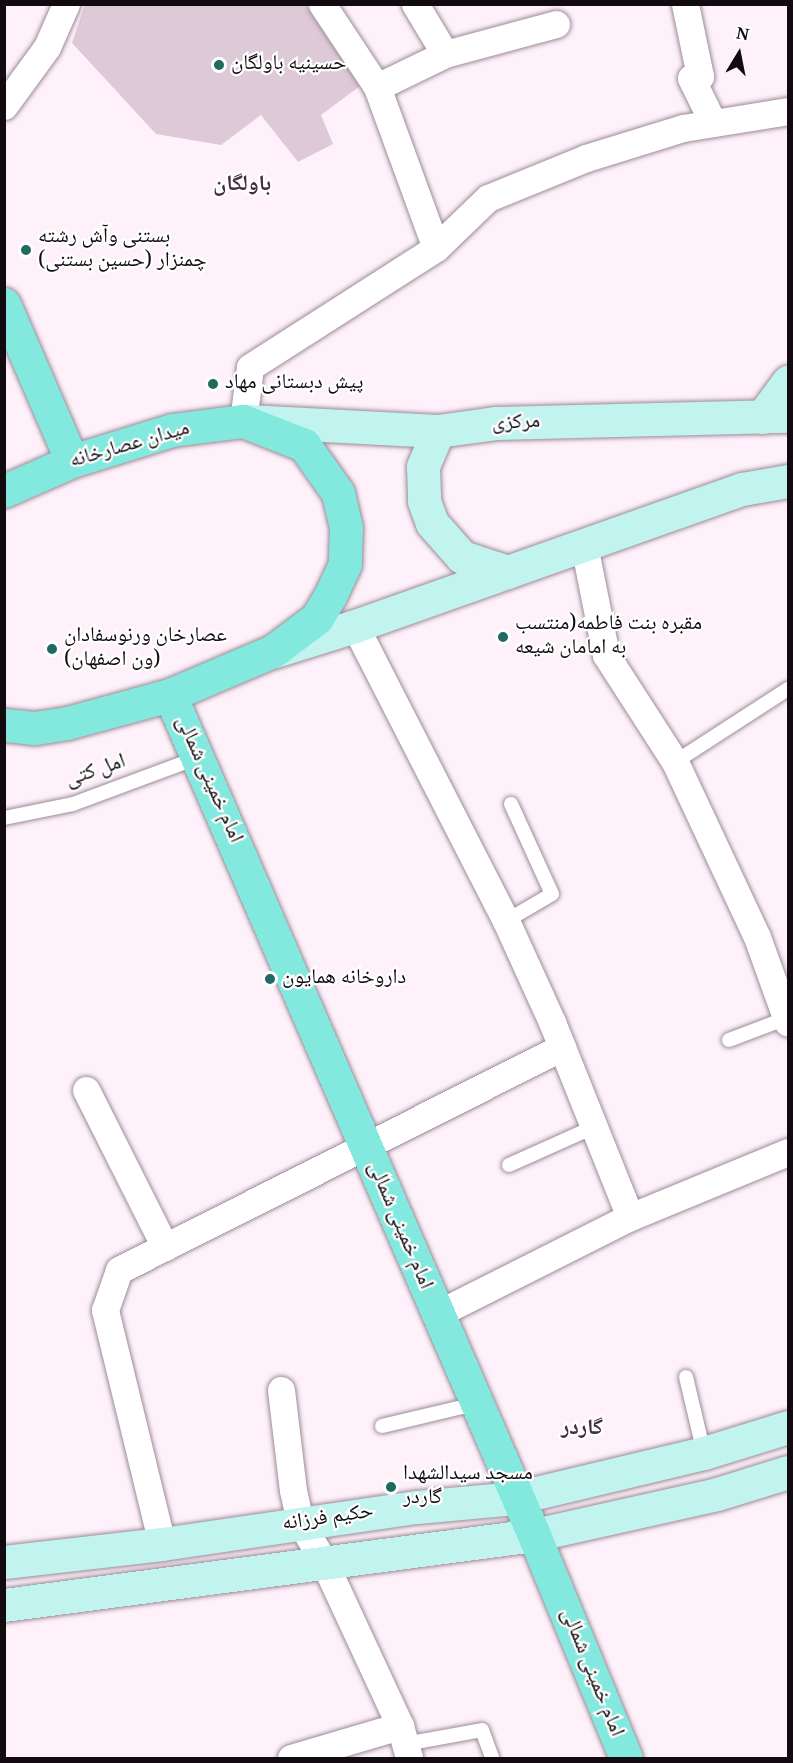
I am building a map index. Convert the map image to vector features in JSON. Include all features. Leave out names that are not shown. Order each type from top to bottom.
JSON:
[{"type":"main road","points":[[4,304],[72,461]]},
{"type":"main road","name":"میدان عصارخانه","points":[[4,491],[72,461],[172,430],[243,421],[304,445],[338,493],[346,528],[345,564],[317,618],[273,651],[170,695],[67,723],[34,728],[4,725]]},
{"type":"main road","name":"امام خمینی شمالی","points":[[170,695],[515,1498],[534,1535],[626,1758]]},
{"type":"street","points":[[4,106],[47,47],[66,4]]},
{"type":"street","points":[[322,4],[377,87],[436,248]]},
{"type":"street","points":[[415,4],[445,54]]},
{"type":"street","points":[[685,4],[700,76],[691,78],[713,123]]},
{"type":"street","points":[[377,87],[445,54],[556,24]]},
{"type":"street","points":[[243,421],[250,367],[436,248],[488,198],[586,158],[683,128],[789,111]]},
{"type":"street","points":[[775,416],[789,382]]},
{"type":"street","name":"مرکزی","points":[[243,421],[438,431],[496,423],[775,416]]},
{"type":"street","points":[[438,431],[423,467],[424,501],[432,523],[462,557],[508,572]]},
{"type":"street","points":[[273,651],[355,626],[742,489],[789,482]]},
{"type":"street","points":[[584,545],[606,655],[675,762],[757,936],[788,1020]]},
{"type":"street","points":[[355,626],[506,921],[562,1047],[630,1217]]},
{"type":"street","points":[[162,1544],[105,1310],[119,1270],[366,1148],[562,1047]]},
{"type":"street","points":[[87,1090],[165,1247]]},
{"type":"street","points":[[437,1314],[630,1217],[789,1152]]},
{"type":"street","points":[[281,1390],[300,1522],[324,1562],[404,1743],[296,1758]]},
{"type":"street","name":"حکیم فرزانه","points":[[4,1562],[162,1544],[300,1522],[515,1498],[704,1453],[789,1427]]},
{"type":"street","name":"حکیم فرزانه","points":[[4,1605],[534,1535],[717,1494],[789,1472]]},
{"type":"lane","points":[[675,762],[789,689]]},
{"type":"lane","name":"امل کتی","points":[[4,818],[73,804],[199,758]]},
{"type":"lane","points":[[506,921],[552,894],[511,804]]},
{"type":"lane","points":[[729,1040],[788,1020]]},
{"type":"lane","points":[[509,1165],[594,1127]]},
{"type":"lane","points":[[686,1377],[704,1453]]},
{"type":"lane","points":[[382,1426],[475,1404]]},
{"type":"lane","points":[[404,1743],[482,1730],[492,1758]]},
{"type":"building","name":"حسینیه باولگان","points":[[85,4],[305,4],[360,86],[321,115],[333,144],[298,162],[261,115],[221,145],[156,134],[72,43]]},
{"type":"place","name":"حسینیه باولگان","points":[[219,65]]},
{"type":"place","name":"بستنی وآش رشته چمنزار (حسین بستنی)","points":[[26,250]]},
{"type":"place","name":"پیش دبستانی مهاد","points":[[213,384]]},
{"type":"place","name":"مقبره بنت فاطمه(منتسب به امامان شیعه","points":[[503,637]]},
{"type":"place","name":"عصارخان ورنوسفادان (ون اصفهان)","points":[[52,649]]},
{"type":"place","name":"داروخانه همایون","points":[[270,979]]},
{"type":"place","name":"مسجد سیدالشهدا گاردر","points":[[391,1487]]},
{"type":"district","name":"باولگان","points":[[242,186]]},
{"type":"district","name":"گاردر","points":[[582,1430]]}]
